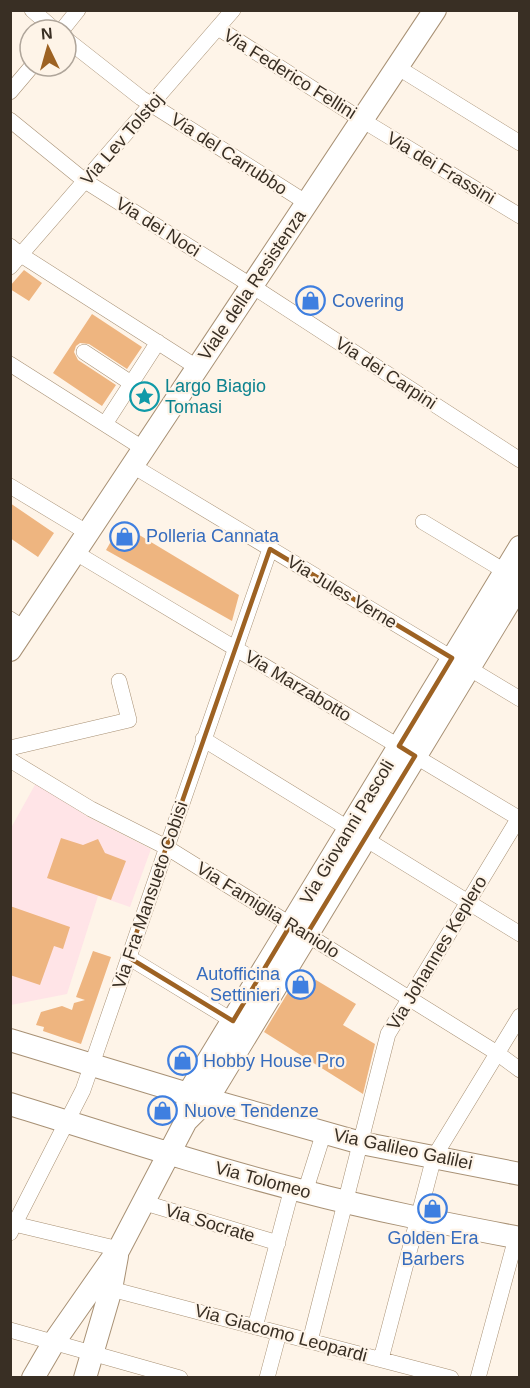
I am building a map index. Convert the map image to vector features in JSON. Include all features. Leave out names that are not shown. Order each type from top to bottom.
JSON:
[{"type":"street","name":"Via Lev Tolstoj","points":[[10,267],[16,250],[85,181],[233,10]]},
{"type":"street","name":"Viale della Resistenza","points":[[10,650],[18,624],[76,553],[435,10]]},
{"type":"street","name":"Via Federico Fellini","points":[[218,28],[362,120]]},
{"type":"street","name":"Via del Carrubbo","points":[[78,48],[141,98],[307,203]]},
{"type":"street","points":[[397,67],[519,143]]},
{"type":"street","points":[[10,92],[22,78]]},
{"type":"street","name":"Via dei Noci","points":[[10,120],[85,181],[252,286]]},
{"type":"street","name":"Via dei Frassini","points":[[362,120],[519,216]]},
{"type":"street","points":[[16,250],[198,368]]},
{"type":"street","name":"Via dei Carpini","points":[[252,286],[519,460]]},
{"type":"street","points":[[105,424],[158,342]]},
{"type":"street","points":[[84,352],[131,383]]},
{"type":"street","name":"Via Jules Verne","points":[[10,364],[105,424],[138,458],[270,549],[519,699]]},
{"type":"street","points":[[10,486],[88,533]]},
{"type":"street","points":[[423,522],[515,578]]},
{"type":"street","name":"Via Giovanni Pascoli","points":[[198,1097],[460,663],[515,578],[519,547]]},
{"type":"street","name":"Via Fra Mansueto Cobisi","points":[[12,1227],[83,1090],[270,549]]},
{"type":"street","name":"Via Marzabotto","points":[[76,553],[519,818]]},
{"type":"street","points":[[10,748],[129,720],[119,681]]},
{"type":"street","points":[[203,740],[519,934]]},
{"type":"street","name":"Via Famiglia Raniolo","points":[[10,760],[91,809],[166,847],[496,1053],[519,1070]]},
{"type":"street","name":"Via Johannes Keplero","points":[[310,1341],[388,1034],[519,818]]},
{"type":"street","name":"Via Giovanni Pascoli","points":[[33,1377],[54,1342],[119,1249],[198,1097],[233,1021],[299,929]]},
{"type":"street","points":[[128,957],[233,1021]]},
{"type":"street","points":[[381,1359],[434,1157],[519,1016]]},
{"type":"street","name":"Via Galileo Galilei","points":[[10,1040],[361,1143],[519,1174]]},
{"type":"street","name":"Via Tolomeo","points":[[10,1104],[168,1154],[299,1190],[418,1219],[518,1238]]},
{"type":"street","points":[[255,1327],[278,1243],[324,1132]]},
{"type":"street","name":"Via Socrate","points":[[142,1202],[278,1243]]},
{"type":"street","points":[[12,1227],[119,1249],[108,1299],[85,1377]]},
{"type":"street","points":[[478,1377],[518,1238]]},
{"type":"street","name":"Via Giacomo Leopardi","points":[[80,1304],[108,1299],[255,1327],[451,1377]]},
{"type":"street","points":[[10,1330],[180,1377]]},
{"type":"street","points":[[267,1377],[279,1333]]},
{"type":"highlighted area","points":[[270,549],[452,658],[399,746],[415,756],[307,934],[291,924],[233,1021],[128,957]]},
{"type":"shaded area","points":[[36,783],[88,817],[151,849],[130,907],[98,896],[67,994],[11,1005],[11,828]]},
{"type":"building","points":[[24,270],[42,283],[29,301],[10,289]]},
{"type":"building","points":[[92,314],[142,347],[127,369],[89,344],[80,343],[76,346],[74,352],[78,360],[116,385],[102,406],[53,373]]},
{"type":"building","points":[[10,503],[54,533],[38,557],[10,538]]},
{"type":"building","points":[[121,524],[239,595],[232,621],[106,550]]},
{"type":"building","points":[[61,838],[83,845],[98,839],[105,853],[126,861],[111,900],[47,878]]},
{"type":"building","points":[[10,906],[70,927],[63,949],[54,946],[40,985],[10,975]]},
{"type":"building","points":[[93,951],[111,957],[81,1044],[43,1031],[44,1027],[36,1025],[41,1012],[62,1006],[72,1010],[74,1003],[85,1000],[76,997]]},
{"type":"building","points":[[301,971],[356,1004],[343,1025],[375,1044],[363,1094],[264,1032]]},
{"type":"place","name":"Covering","points":[[311,301]]},
{"type":"place","name":"Largo Biagio Tomasi","points":[[144,396]]},
{"type":"place","name":"Polleria Cannata","points":[[125,536]]},
{"type":"place","name":"Autofficina Settinieri","points":[[301,984]]},
{"type":"place","name":"Hobby House Pro","points":[[182,1061]]},
{"type":"place","name":"Nuove Tendenze","points":[[163,1111]]},
{"type":"place","name":"Golden Era Barbers","points":[[433,1209]]}]
